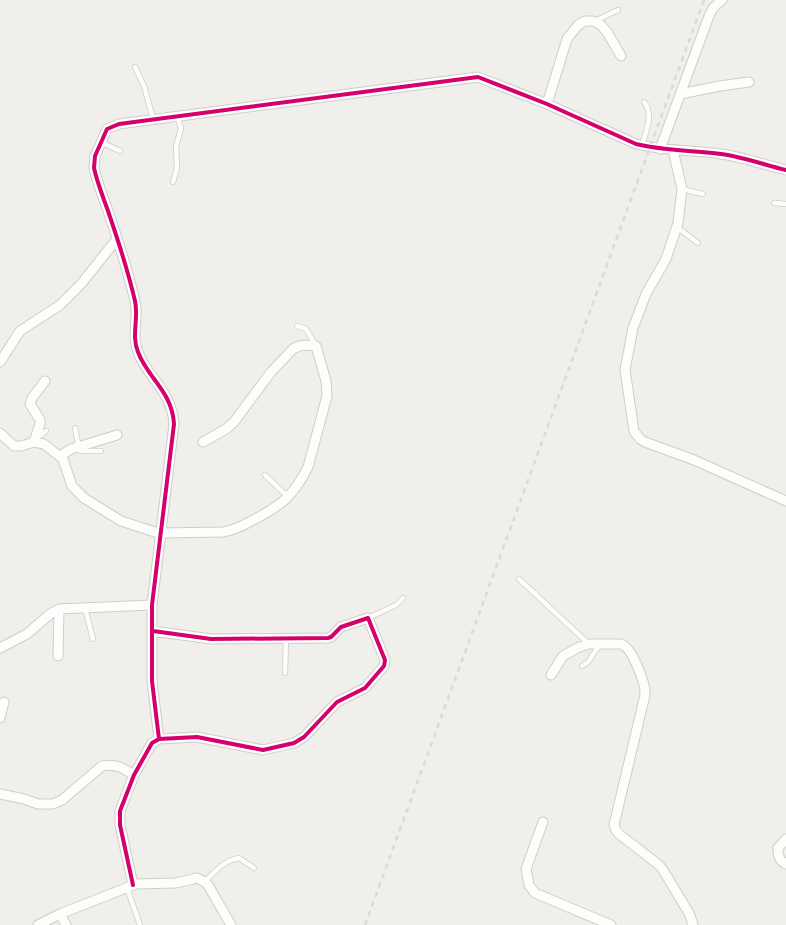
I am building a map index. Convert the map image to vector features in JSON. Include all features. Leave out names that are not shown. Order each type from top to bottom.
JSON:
[{"type":"street","points":[[660,149],[709,16],[713,8],[722,0]]},
{"type":"street","points":[[547,104],[568,39],[578,25],[585,21],[601,25],[607,32],[621,56]]},
{"type":"street","points":[[159,740],[152,681],[152,605],[174,414],[168,397],[137,352],[135,337],[136,302],[94,168],[95,156],[105,132],[114,125],[154,119],[473,77],[483,78],[547,104],[642,146],[660,149],[723,154],[786,170]]},
{"type":"street","points":[[680,94],[749,82]]},
{"type":"street","points":[[673,150],[682,189],[677,227],[666,259],[646,294],[632,332],[626,363],[625,376],[634,431],[640,439],[645,442],[694,460],[786,501]]},
{"type":"street","points":[[0,362],[20,331],[60,305],[81,284],[117,239]]},
{"type":"street","points":[[0,433],[14,446],[21,446],[35,441],[44,444],[60,456],[65,464],[72,486],[84,498],[121,521],[161,534],[231,531],[273,509],[288,497],[303,477],[308,467],[327,396],[326,381],[316,346],[297,346],[293,349],[271,372],[234,422],[226,429],[203,442]]},
{"type":"street","points":[[35,441],[40,420],[30,404],[32,398],[45,381]]},
{"type":"street","points":[[60,456],[73,449],[118,435]]},
{"type":"street","points":[[0,648],[27,634],[50,614],[59,609],[152,605]]},
{"type":"street","points":[[58,656],[59,609]]},
{"type":"street","points":[[130,886],[119,818],[120,811],[134,775],[149,746],[159,740],[201,737],[263,750],[299,742],[336,702],[365,688],[384,666],[385,660],[368,618],[341,627],[330,638],[211,639],[152,631]]},
{"type":"street","points":[[551,675],[563,656],[576,648],[589,644],[621,644],[627,647],[630,651],[645,688],[645,695],[614,821],[616,830],[663,870],[690,914],[693,925]]},
{"type":"street","points":[[0,718],[4,702]]},
{"type":"street","points":[[0,794],[24,799],[38,804],[53,804],[62,800],[102,766],[110,764],[120,767],[134,775]]},
{"type":"street","points":[[543,822],[526,869],[529,885],[535,893],[611,925]]},
{"type":"street","points":[[786,839],[778,848],[778,856],[780,860],[786,864]]},
{"type":"street","points":[[38,925],[60,914],[130,886],[176,883],[197,878],[208,885],[231,925]]},
{"type":"street","points":[[60,914],[66,925]]},
{"type":"lane","points":[[593,22],[618,10]]},
{"type":"lane","points":[[135,67],[144,86],[154,119]]},
{"type":"lane","points":[[642,146],[649,117],[648,106],[644,102]]},
{"type":"lane","points":[[173,182],[177,168],[176,147],[181,128],[177,116]]},
{"type":"lane","points":[[101,142],[120,151]]},
{"type":"lane","points":[[682,189],[703,194]]},
{"type":"lane","points":[[774,203],[786,204]]},
{"type":"lane","points":[[677,227],[698,243]]},
{"type":"lane","points":[[297,326],[306,329],[316,346]]},
{"type":"lane","points":[[74,428],[78,443],[73,449],[82,451],[100,451]]},
{"type":"lane","points":[[35,441],[46,431]]},
{"type":"lane","points":[[265,475],[288,497]]},
{"type":"lane","points":[[519,579],[589,644]]},
{"type":"lane","points":[[368,618],[396,605],[403,598]]},
{"type":"lane","points":[[85,608],[93,639]]},
{"type":"lane","points":[[285,673],[286,639]]},
{"type":"lane","points":[[582,666],[588,662],[600,644]]},
{"type":"lane","points":[[205,882],[224,864],[234,859],[239,858],[254,868]]},
{"type":"lane","points":[[130,886],[140,925]]},
{"type":"railway","points":[[365,925],[704,0]]},
{"type":"cycle path","points":[[159,739],[152,681],[152,605],[174,424],[169,403],[142,361],[136,346],[135,301],[123,256],[98,184],[94,168],[95,156],[107,129],[119,124],[478,77],[547,104],[636,144],[657,148],[729,155],[786,170]]},
{"type":"cycle path","points":[[133,885],[120,825],[120,811],[134,775],[152,743],[159,739],[197,737],[263,750],[294,743],[304,737],[337,702],[365,688],[384,666],[385,660],[368,618],[341,627],[328,638],[211,639],[153,631]]}]
